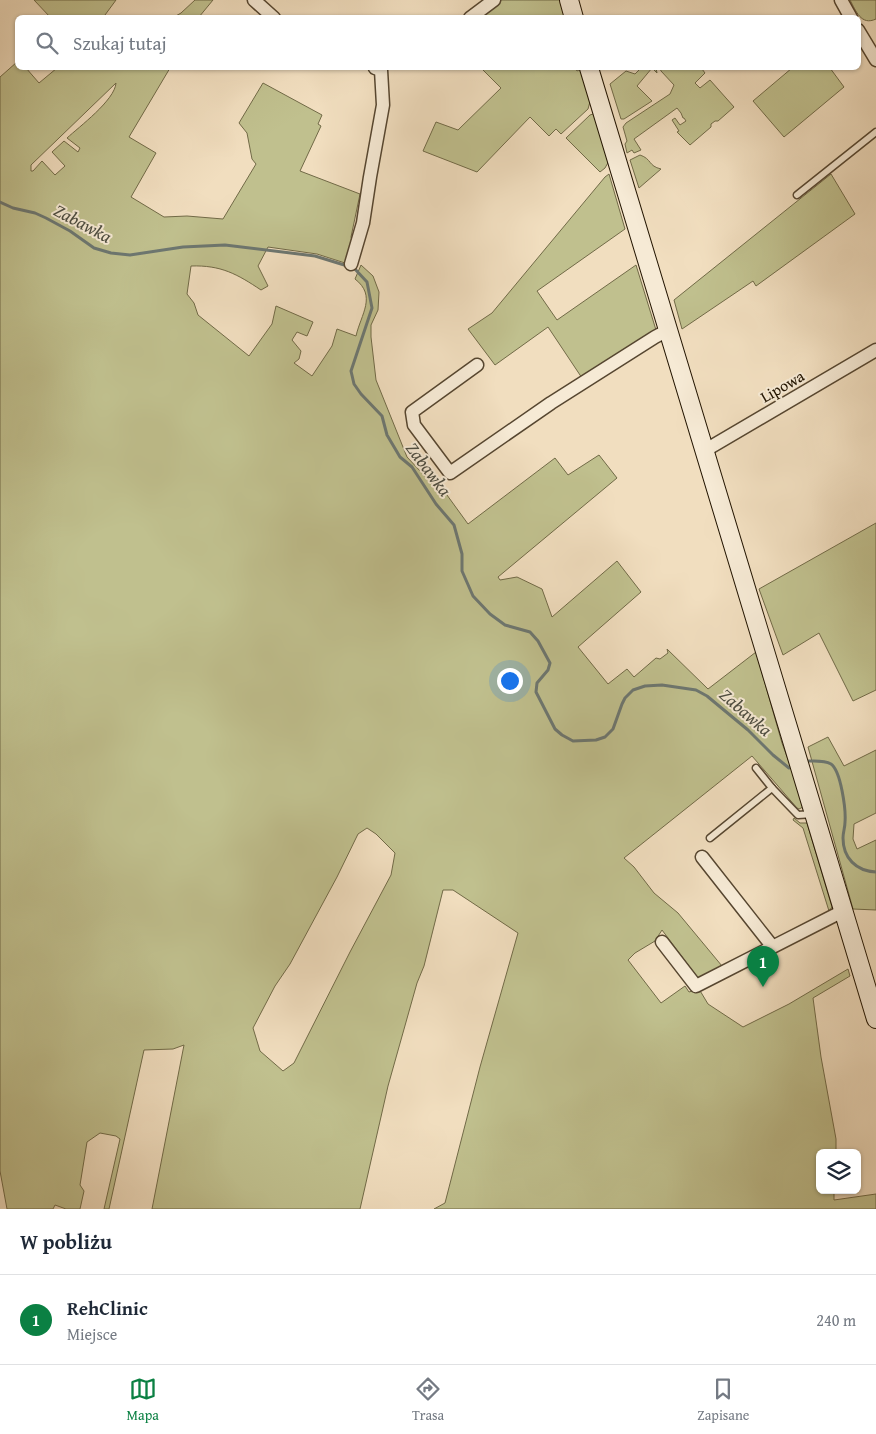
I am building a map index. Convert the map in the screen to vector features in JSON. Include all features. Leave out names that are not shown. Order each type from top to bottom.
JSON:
[{"type":"main road","points":[[569,0],[573,15]]},
{"type":"main road","points":[[590,70],[876,1019]]},
{"type":"street","points":[[254,0],[271,15]]},
{"type":"street","points":[[474,15],[494,0]]},
{"type":"street","points":[[841,0],[849,15]]},
{"type":"street","points":[[861,35],[876,60]]},
{"type":"street","points":[[350,267],[363,223],[383,105],[381,70]]},
{"type":"street","points":[[477,365],[412,412],[414,425],[450,473],[551,402],[668,330]]},
{"type":"street","name":"Lipowa","points":[[704,450],[876,350]]},
{"type":"street","points":[[702,857],[772,946]]},
{"type":"street","points":[[662,942],[696,986],[843,911]]},
{"type":"lane","points":[[796,195],[876,132]]},
{"type":"lane","points":[[756,768],[798,815],[814,814]]},
{"type":"lane","points":[[710,838],[772,788]]},
{"type":"green space","points":[[34,0],[116,0],[105,15],[48,15]]},
{"type":"green space","points":[[195,0],[213,0],[201,15],[178,15]]},
{"type":"green space","points":[[498,0],[560,0],[565,15],[479,15]]},
{"type":"green space","points":[[850,0],[876,0],[876,19],[866,21],[857,13]]},
{"type":"green space","points":[[15,64],[15,70],[28,70],[39,83],[55,70],[169,70],[129,137],[156,153],[131,197],[164,217],[187,216],[223,219],[256,164],[252,159],[247,133],[239,123],[263,83],[322,115],[318,124],[321,126],[300,171],[360,194],[351,237],[354,246],[349,262],[345,263],[317,254],[268,247],[258,266],[268,286],[261,290],[244,279],[220,269],[191,266],[187,294],[194,303],[198,315],[249,356],[272,324],[276,306],[313,322],[307,336],[297,332],[292,340],[301,351],[299,359],[294,363],[312,376],[332,346],[337,329],[356,336],[366,306],[365,292],[362,285],[355,279],[361,265],[373,276],[379,292],[378,310],[371,325],[376,380],[407,457],[435,487],[439,484],[468,524],[555,458],[568,475],[599,455],[617,478],[498,577],[500,580],[517,577],[542,589],[552,617],[617,561],[641,592],[578,647],[608,684],[627,669],[634,677],[656,658],[660,659],[668,653],[667,649],[708,689],[756,652],[782,743],[804,803],[803,807],[797,808],[752,756],[624,858],[634,867],[654,893],[678,913],[722,966],[698,978],[662,930],[655,941],[635,953],[628,960],[661,1003],[685,986],[689,992],[699,989],[708,1004],[743,1027],[789,1004],[848,969],[850,976],[813,998],[821,1057],[836,1139],[836,1149],[816,1149],[816,1194],[834,1194],[834,1200],[876,1194],[876,1209],[434,1209],[445,1203],[480,1067],[518,933],[453,890],[443,890],[424,966],[417,983],[388,1086],[360,1209],[152,1209],[184,1045],[173,1049],[144,1050],[109,1209],[104,1209],[120,1139],[116,1136],[100,1133],[87,1142],[80,1185],[84,1191],[80,1209],[66,1209],[55,1205],[53,1209],[7,1209],[0,1171],[0,77]],"holes":[[[116,83],[110,97],[67,138],[80,148],[78,152],[64,141],[52,152],[65,166],[55,175],[42,161],[31,171],[31,165]],[[367,828],[376,834],[395,853],[391,875],[294,1063],[283,1071],[260,1051],[253,1028],[275,986],[290,964],[358,834]]]},
{"type":"green space","points":[[483,70],[581,70],[591,98],[588,109],[561,134],[556,129],[549,136],[530,117],[477,172],[423,151],[436,122],[458,130],[501,88]]},
{"type":"green space","points":[[639,70],[650,70],[637,86],[652,101],[624,119],[621,119],[610,84],[626,71],[635,74]]},
{"type":"green space","points":[[703,70],[705,73],[695,83],[700,88],[710,80],[734,107],[718,121],[711,124],[711,127],[690,145],[677,132],[679,131],[672,120],[675,118],[680,125],[686,121],[677,108],[634,139],[641,150],[634,153],[632,150],[627,153],[625,144],[627,141],[623,127],[626,123],[670,94],[674,85],[661,71]]},
{"type":"green space","points":[[790,70],[831,70],[844,87],[784,137],[753,101]]},
{"type":"green space","points":[[593,114],[596,115],[610,159],[605,168],[600,172],[566,138]]},
{"type":"green space","points":[[640,155],[661,169],[639,188],[630,160]]},
{"type":"green space","points":[[609,174],[625,229],[537,291],[557,320],[636,265],[656,330],[582,378],[548,327],[495,365],[468,329],[492,313]]},
{"type":"green space","points":[[831,174],[855,214],[756,286],[753,281],[682,329],[674,300]]},
{"type":"green space","points":[[876,523],[876,690],[853,701],[819,633],[783,655],[759,589]]},
{"type":"green space","points":[[828,737],[844,766],[876,750],[876,813],[854,824],[853,839],[857,849],[876,840],[876,910],[853,909],[808,747]]},
{"type":"green space","points":[[794,818],[800,823],[807,823],[832,907],[829,911],[803,828],[793,820]]},
{"type":"waterway","name":"Zabawka","points":[[0,202],[46,218],[70,231],[94,248],[111,253],[130,255],[183,247],[225,245],[315,256],[354,268],[367,282],[372,308],[351,371],[354,384],[382,416],[387,435],[400,457],[412,467],[436,504],[454,525],[462,554],[462,571],[473,596],[490,614],[505,625],[530,632],[538,641],[550,663],[548,670],[537,683],[536,692],[555,729],[573,741],[596,740],[605,737],[613,729],[625,698],[633,690],[645,686],[662,685],[696,690],[707,696],[748,730],[789,768]]},
{"type":"waterway","name":"Zabawka","points":[[808,761],[826,762],[835,768],[844,800],[845,822],[843,838],[845,852],[857,866],[876,872]]},
{"type":"place","name":"RehClinic","points":[[763,987]]}]
